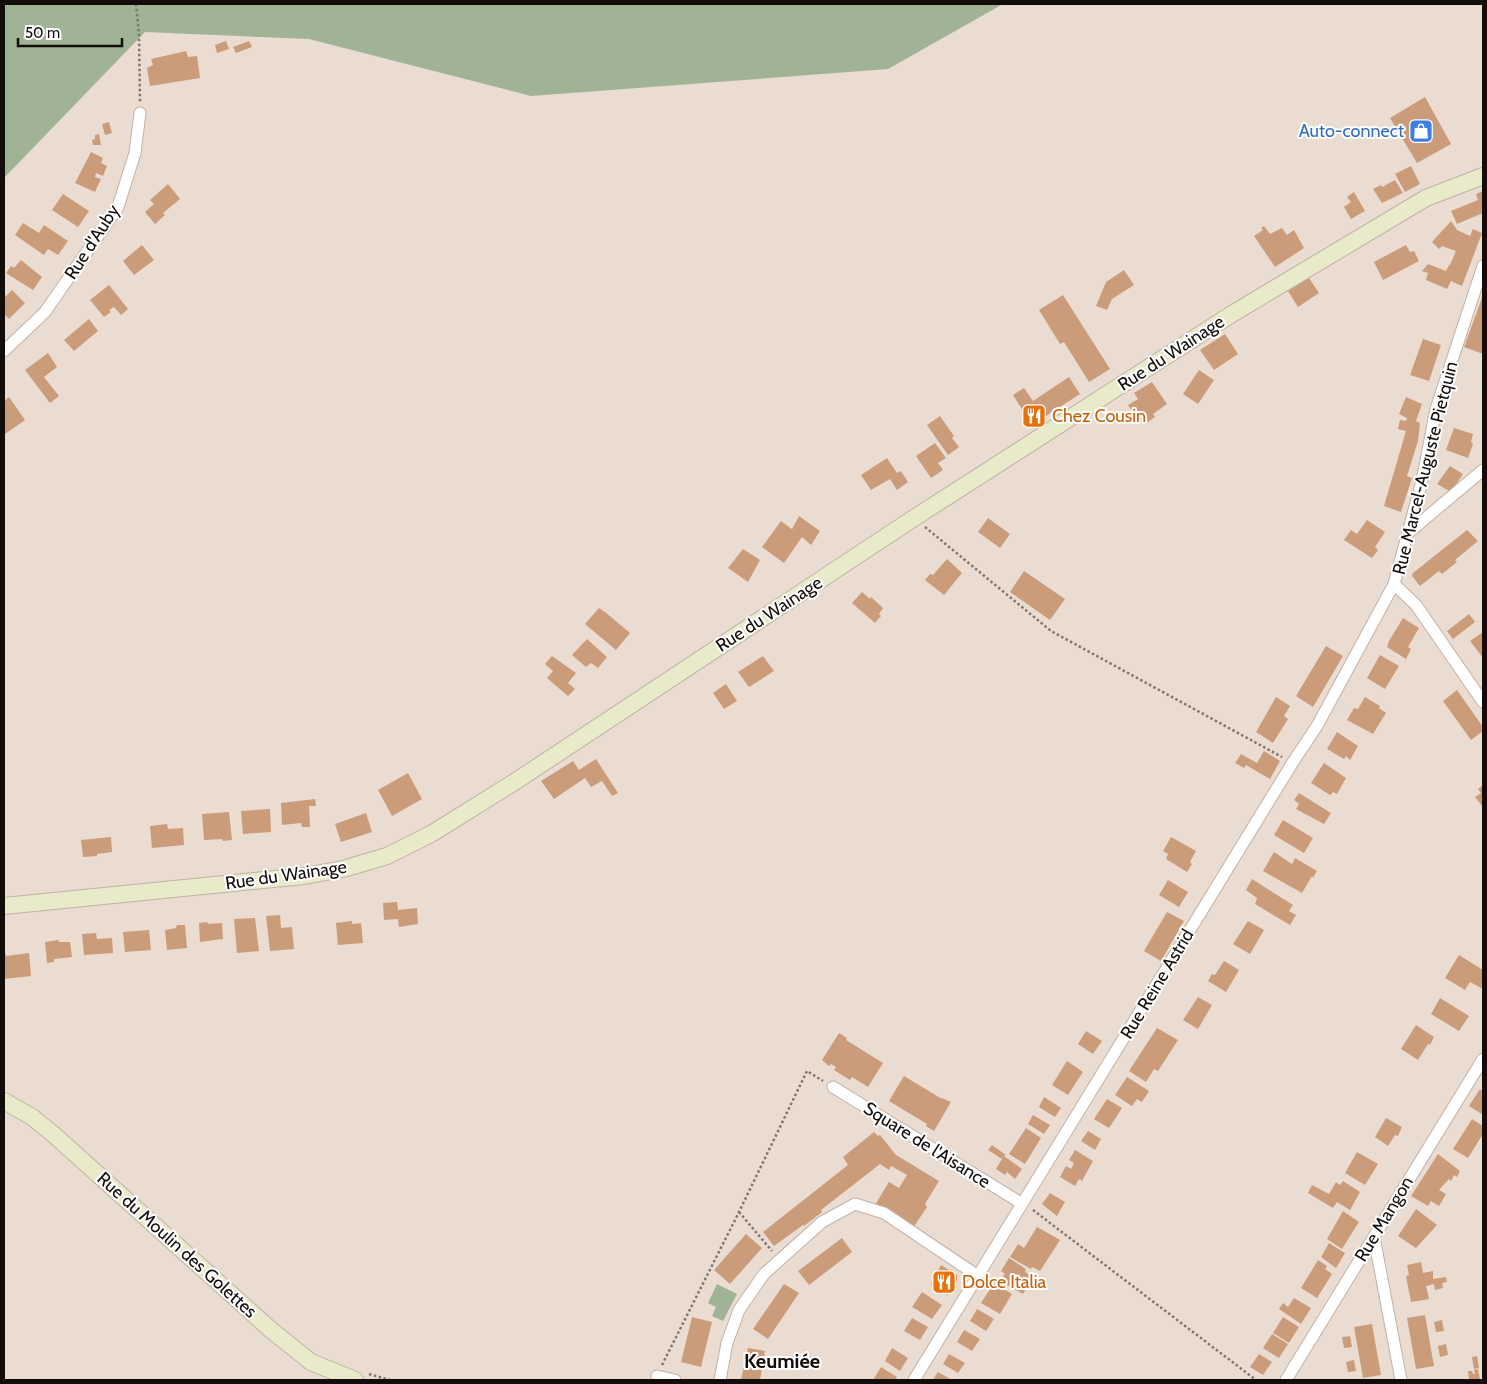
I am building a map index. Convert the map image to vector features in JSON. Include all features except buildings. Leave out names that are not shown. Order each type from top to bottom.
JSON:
[{"type":"main road","name":"Rue du Wainage","points":[[4,906],[304,876],[343,869],[387,856],[430,834],[516,782],[914,518],[1232,314],[1426,198],[1483,176]]},
{"type":"main road","name":"Rue du Moulin des Golettes","points":[[4,1100],[53,1134],[271,1330],[311,1362],[355,1380]]},
{"type":"street","name":"Rue d'Auby","points":[[4,351],[45,312],[118,207],[135,153],[140,112]]},
{"type":"street","name":"Rue Marcel-Auguste Pietquin","points":[[1394,584],[1422,481],[1436,409],[1483,266]]},
{"type":"street","points":[[1408,533],[1483,470]]},
{"type":"street","points":[[1394,584],[1416,604],[1483,702]]},
{"type":"street","name":"Rue Reine Astrid","points":[[914,1380],[1292,762],[1317,726],[1394,584]]},
{"type":"street","name":"Rue Mangon","points":[[1286,1380],[1483,1059]]},
{"type":"street","name":"Square de l'Aisance","points":[[833,1087],[1021,1203]]},
{"type":"street","points":[[720,1380],[727,1343],[739,1310],[764,1274],[822,1222],[855,1204],[884,1214],[978,1276]]},
{"type":"street","points":[[1374,1237],[1400,1380]]},
{"type":"street","points":[[657,1376],[675,1380]]},
{"type":"path","points":[[136,4],[139,34],[140,112]]},
{"type":"path","points":[[914,518],[1051,632],[1292,762]]},
{"type":"path","points":[[657,1376],[807,1071],[833,1087]]},
{"type":"path","points":[[1032,1209],[1256,1380]]},
{"type":"path","points":[[739,1212],[780,1259]]},
{"type":"green space","points":[[4,4],[1003,4],[888,69],[531,96],[309,39],[145,32],[4,178]]},
{"type":"green space","points":[[717,1284],[737,1294],[723,1321],[712,1316],[716,1307],[708,1303]]},
{"type":"place","name":"Auto-connect","points":[[1421,131]]},
{"type":"place","name":"Chez Cousin","points":[[1034,416]]},
{"type":"place","name":"Dolce Italia","points":[[944,1282]]},
{"type":"district","name":"Keumiée","points":[[782,1361]]}]
